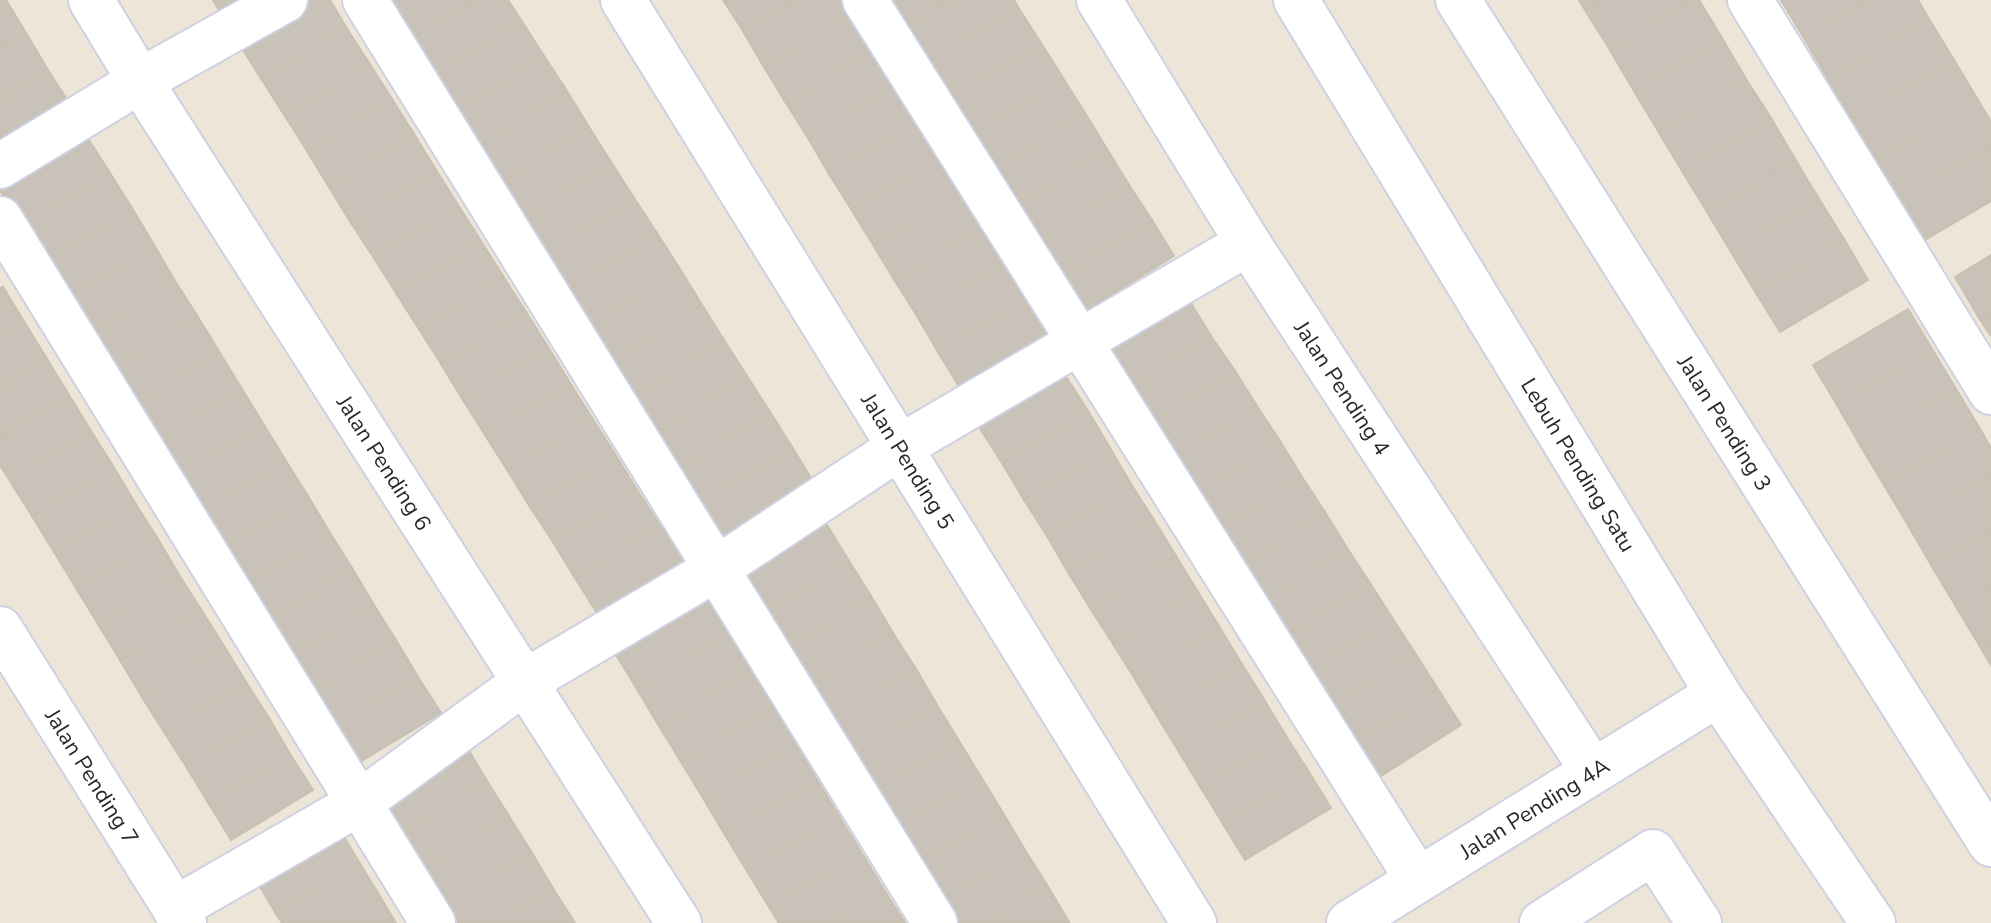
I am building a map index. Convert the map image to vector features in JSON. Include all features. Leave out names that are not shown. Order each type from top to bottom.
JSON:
[{"type":"street","name":"Jalan Pending 6","points":[[91,0],[679,923]]},
{"type":"street","points":[[0,166],[140,81],[285,0]]},
{"type":"street","points":[[365,0],[935,923]]},
{"type":"street","name":"Jalan Pending 5","points":[[623,0],[1194,923]]},
{"type":"street","points":[[865,0],[1418,880]]},
{"type":"street","name":"Jalan Pending 4","points":[[1099,0],[1248,243],[1593,771]]},
{"type":"street","name":"Lebuh Pending Satu","points":[[1296,0],[1718,694],[1873,923]]},
{"type":"street","name":"Jalan Pending 3","points":[[1458,0],[1991,844]]},
{"type":"street","points":[[1750,0],[1991,392]]},
{"type":"street","points":[[0,219],[433,923]]},
{"type":"street","points":[[179,916],[359,803],[526,681],[716,569],[900,447],[1248,243]]},
{"type":"street","name":"Jalan Pending 7","points":[[0,629],[179,916]]},
{"type":"street","name":"Jalan Pending 4A","points":[[1349,923],[1718,694]]},
{"type":"street","points":[[1542,923],[1653,852],[1699,923]]},
{"type":"building","points":[[0,0],[6,0],[26,33],[0,48]]},
{"type":"building","points":[[213,0],[235,0],[219,10]]},
{"type":"building","points":[[312,0],[330,0],[346,27],[262,80],[240,45]]},
{"type":"building","points":[[394,0],[474,0],[409,41],[387,5]]},
{"type":"building","points":[[474,0],[508,0],[521,20],[432,77],[409,41]]},
{"type":"building","points":[[723,0],[795,0],[743,31]]},
{"type":"building","points":[[795,0],[841,0],[850,15],[764,67],[743,31]]},
{"type":"building","points":[[894,0],[950,0],[909,25]]},
{"type":"building","points":[[950,0],[1014,0],[1018,7],[932,61],[909,25]]},
{"type":"building","points":[[1579,0],[1602,0],[1585,10]]},
{"type":"building","points":[[1602,0],[1693,0],[1610,50],[1585,10]]},
{"type":"building","points":[[1693,0],[1699,0],[1722,38],[1634,91],[1610,50]]},
{"type":"building","points":[[1781,0],[1870,0],[1804,38]]},
{"type":"building","points":[[1870,0],[1918,0],[1929,19],[1828,79],[1804,38]]},
{"type":"building","points":[[1018,7],[1041,43],[954,96],[932,61]]},
{"type":"building","points":[[850,15],[872,50],[786,103],[764,67]]},
{"type":"building","points":[[1929,19],[1954,60],[1852,119],[1828,79]]},
{"type":"building","points":[[521,20],[544,56],[455,112],[432,77]]},
{"type":"building","points":[[346,27],[369,63],[285,116],[262,80]]},
{"type":"building","points":[[26,33],[48,70],[0,99],[0,48]]},
{"type":"building","points":[[1722,38],[1746,79],[1658,131],[1634,91]]},
{"type":"building","points":[[1041,43],[1063,78],[977,132],[954,96]]},
{"type":"building","points":[[872,50],[894,86],[808,138],[786,103]]},
{"type":"building","points":[[544,56],[567,91],[477,147],[455,112]]},
{"type":"building","points":[[1954,60],[1978,100],[1876,160],[1852,119]]},
{"type":"building","points":[[369,63],[392,99],[307,151],[285,116]]},
{"type":"building","points":[[48,70],[71,106],[0,149],[0,99]]},
{"type":"building","points":[[1063,78],[1085,113],[999,167],[977,132]]},
{"type":"building","points":[[1746,79],[1771,118],[1682,171],[1658,131]]},
{"type":"building","points":[[894,86],[916,122],[829,174],[808,138]]},
{"type":"building","points":[[567,91],[589,127],[499,183],[477,147]]},
{"type":"building","points":[[392,99],[414,134],[329,187],[307,151]]},
{"type":"building","points":[[1978,100],[1991,122],[1991,146],[1900,200],[1876,160]]},
{"type":"building","points":[[1085,113],[1107,149],[1020,202],[999,167]]},
{"type":"building","points":[[1771,118],[1795,159],[1707,212],[1682,171]]},
{"type":"building","points":[[916,122],[938,157],[851,209],[829,174]]},
{"type":"building","points":[[589,127],[611,162],[522,219],[499,183]]},
{"type":"building","points":[[414,134],[436,170],[351,223],[329,187]]},
{"type":"building","points":[[87,137],[110,173],[22,226],[0,190]]},
{"type":"building","points":[[1991,146],[1991,201],[1925,240],[1900,200]]},
{"type":"building","points":[[1107,149],[1129,185],[1043,238],[1020,202]]},
{"type":"building","points":[[938,157],[959,193],[873,245],[851,209]]},
{"type":"building","points":[[1795,159],[1819,199],[1731,252],[1707,212]]},
{"type":"building","points":[[611,162],[634,198],[545,255],[522,219]]},
{"type":"building","points":[[436,170],[458,205],[374,258],[351,223]]},
{"type":"building","points":[[110,173],[132,208],[44,262],[22,226]]},
{"type":"building","points":[[1129,185],[1152,220],[1065,274],[1043,238]]},
{"type":"building","points":[[959,193],[981,228],[895,281],[873,245]]},
{"type":"building","points":[[634,198],[657,233],[568,290],[545,255]]},
{"type":"building","points":[[1819,199],[1844,239],[1756,293],[1731,252]]},
{"type":"building","points":[[458,205],[481,241],[396,293],[374,258]]},
{"type":"building","points":[[132,208],[154,245],[66,298],[44,262]]},
{"type":"building","points":[[1152,220],[1174,256],[1088,309],[1065,274]]},
{"type":"building","points":[[981,228],[1003,264],[917,316],[895,281]]},
{"type":"building","points":[[657,233],[680,269],[590,325],[568,290]]},
{"type":"building","points":[[1844,239],[1868,280],[1780,332],[1756,293]]},
{"type":"building","points":[[481,241],[503,276],[419,329],[396,293]]},
{"type":"building","points":[[154,245],[175,281],[88,334],[66,298]]},
{"type":"building","points":[[1991,255],[1991,310],[1979,318],[1955,277]]},
{"type":"building","points":[[1003,264],[1024,300],[938,352],[917,316]]},
{"type":"building","points":[[680,269],[702,305],[612,361],[590,325]]},
{"type":"building","points":[[503,276],[526,312],[441,364],[419,329]]},
{"type":"building","points":[[175,281],[198,317],[110,370],[88,334]]},
{"type":"building","points":[[3,287],[25,323],[0,338],[0,288]]},
{"type":"building","points":[[1024,300],[1046,335],[960,388],[938,352]]},
{"type":"building","points":[[1189,300],[1211,336],[1124,391],[1101,356]]},
{"type":"building","points":[[702,305],[724,340],[635,396],[612,361]]},
{"type":"building","points":[[1908,309],[1932,349],[1837,405],[1813,365]]},
{"type":"building","points":[[1991,310],[1991,336],[1979,318]]},
{"type":"building","points":[[526,312],[548,347],[463,400],[441,364]]},
{"type":"building","points":[[198,317],[220,353],[132,406],[110,370]]},
{"type":"building","points":[[25,323],[47,359],[0,388],[0,338]]},
{"type":"building","points":[[1211,336],[1235,371],[1146,427],[1124,391]]},
{"type":"building","points":[[724,340],[747,376],[658,432],[635,396]]},
{"type":"building","points":[[548,347],[570,383],[485,435],[463,400]]},
{"type":"building","points":[[1932,349],[1956,389],[1860,445],[1837,405]]},
{"type":"building","points":[[220,353],[242,389],[154,441],[132,406]]},
{"type":"building","points":[[47,359],[69,395],[0,438],[0,388]]},
{"type":"building","points":[[1235,371],[1257,406],[1169,462],[1146,427]]},
{"type":"building","points":[[1065,375],[1088,411],[1002,463],[979,427]]},
{"type":"building","points":[[747,376],[770,412],[680,468],[658,432]]},
{"type":"building","points":[[570,383],[592,418],[508,471],[485,435]]},
{"type":"building","points":[[242,389],[264,425],[176,478],[154,441]]},
{"type":"building","points":[[1956,389],[1980,429],[1884,485],[1860,445]]},
{"type":"building","points":[[69,395],[91,431],[10,481],[0,465],[0,438]]},
{"type":"building","points":[[1257,406],[1280,441],[1191,498],[1169,462]]},
{"type":"building","points":[[1088,411],[1110,448],[1024,500],[1002,463]]},
{"type":"building","points":[[770,412],[792,447],[702,503],[680,468]]},
{"type":"building","points":[[592,418],[615,454],[530,507],[508,471]]},
{"type":"building","points":[[264,425],[286,461],[199,514],[176,478]]},
{"type":"building","points":[[1980,429],[1991,448],[1991,476],[1908,525],[1884,485]]},
{"type":"building","points":[[91,431],[113,466],[32,516],[10,481]]},
{"type":"building","points":[[1280,441],[1302,477],[1214,532],[1191,498]]},
{"type":"building","points":[[792,447],[814,483],[725,539],[702,503]]},
{"type":"building","points":[[1110,448],[1131,484],[1047,536],[1024,500]]},
{"type":"building","points":[[615,454],[637,490],[553,542],[530,507]]},
{"type":"building","points":[[286,461],[308,496],[220,550],[199,514]]},
{"type":"building","points":[[113,466],[135,503],[54,552],[32,516]]},
{"type":"building","points":[[1991,476],[1991,530],[1931,565],[1908,525]]},
{"type":"building","points":[[1302,477],[1325,512],[1236,568],[1214,532]]},
{"type":"building","points":[[1131,484],[1154,520],[1068,572],[1047,536]]},
{"type":"building","points":[[637,490],[660,525],[575,578],[553,542]]},
{"type":"building","points":[[308,496],[330,533],[243,586],[220,550]]},
{"type":"building","points":[[135,503],[158,539],[76,588],[54,552]]},
{"type":"building","points":[[1325,512],[1347,548],[1260,603],[1236,568]]},
{"type":"building","points":[[1154,520],[1176,556],[1090,608],[1068,572]]},
{"type":"building","points":[[660,525],[682,560],[597,613],[575,578]]},
{"type":"building","points":[[827,525],[849,561],[765,611],[743,576]]},
{"type":"building","points":[[1991,530],[1991,584],[1955,605],[1931,565]]},
{"type":"building","points":[[330,533],[352,568],[265,622],[243,586]]},
{"type":"building","points":[[158,539],[179,575],[98,624],[76,588]]},
{"type":"building","points":[[1347,548],[1370,583],[1282,639],[1260,603]]},
{"type":"building","points":[[1176,556],[1198,592],[1113,644],[1090,608]]},
{"type":"building","points":[[849,561],[871,596],[787,648],[765,611]]},
{"type":"building","points":[[352,568],[374,605],[287,658],[265,622]]},
{"type":"building","points":[[179,575],[202,611],[120,660],[98,624]]},
{"type":"building","points":[[1370,583],[1393,619],[1305,674],[1282,639]]},
{"type":"building","points":[[1991,584],[1991,638],[1979,645],[1955,605]]},
{"type":"building","points":[[1198,592],[1220,628],[1135,679],[1113,644]]},
{"type":"building","points":[[871,596],[893,633],[809,684],[787,648]]},
{"type":"building","points":[[706,598],[728,634],[637,689],[615,653]]},
{"type":"building","points":[[374,605],[396,640],[309,694],[287,658]]},
{"type":"building","points":[[202,611],[224,646],[142,697],[120,660]]},
{"type":"building","points":[[1393,619],[1415,653],[1327,710],[1305,674]]},
{"type":"building","points":[[1220,628],[1242,664],[1157,716],[1135,679]]},
{"type":"building","points":[[893,633],[916,669],[831,719],[809,684]]},
{"type":"building","points":[[728,634],[751,670],[659,726],[637,689]]},
{"type":"building","points":[[1991,638],[1991,665],[1979,645]]},
{"type":"building","points":[[396,640],[418,677],[331,729],[309,694]]},
{"type":"building","points":[[224,646],[246,682],[164,732],[142,697]]},
{"type":"building","points":[[1415,653],[1438,689],[1350,745],[1327,710]]},
{"type":"building","points":[[1242,664],[1265,701],[1179,752],[1157,716]]},
{"type":"building","points":[[916,669],[937,705],[853,756],[831,719]]},
{"type":"building","points":[[751,670],[773,706],[681,762],[659,726]]},
{"type":"building","points":[[418,677],[441,713],[353,766],[331,729]]},
{"type":"building","points":[[246,682],[269,718],[187,768],[164,732]]},
{"type":"building","points":[[1438,689],[1461,725],[1373,781],[1350,745]]},
{"type":"building","points":[[1265,701],[1286,736],[1201,788],[1179,752]]},
{"type":"building","points":[[937,705],[959,741],[874,792],[853,756]]},
{"type":"building","points":[[773,706],[795,743],[703,798],[681,762]]},
{"type":"building","points":[[269,718],[290,754],[209,804],[187,768]]},
{"type":"building","points":[[1286,736],[1309,772],[1223,824],[1201,788]]},
{"type":"building","points":[[959,741],[981,777],[897,828],[874,792]]},
{"type":"building","points":[[795,743],[817,780],[725,835],[703,798]]},
{"type":"building","points":[[465,744],[487,781],[398,834],[376,798]]},
{"type":"building","points":[[290,754],[313,790],[231,840],[209,804]]},
{"type":"building","points":[[1309,772],[1331,808],[1245,860],[1223,824]]},
{"type":"building","points":[[981,777],[1003,813],[919,864],[897,828]]},
{"type":"building","points":[[817,780],[839,816],[747,871],[725,835]]},
{"type":"building","points":[[487,781],[509,816],[420,871],[398,834]]},
{"type":"building","points":[[1003,813],[1025,850],[940,900],[919,864]]},
{"type":"building","points":[[509,816],[532,853],[442,907],[420,871]]},
{"type":"building","points":[[839,816],[861,852],[769,907],[747,871]]},
{"type":"building","points":[[337,825],[359,862],[275,912],[253,875]]},
{"type":"building","points":[[1025,850],[1047,885],[985,923],[955,923],[940,900]]},
{"type":"building","points":[[861,852],[883,888],[825,923],[779,923],[769,907]]},
{"type":"building","points":[[532,853],[554,890],[498,923],[452,923],[442,907]]},
{"type":"building","points":[[359,862],[381,898],[339,923],[282,923],[275,912]]},
{"type":"building","points":[[1047,885],[1069,922],[985,923]]},
{"type":"building","points":[[883,888],[905,923],[825,923]]},
{"type":"building","points":[[554,890],[575,923],[498,923]]},
{"type":"building","points":[[381,898],[396,923],[339,923]]}]
